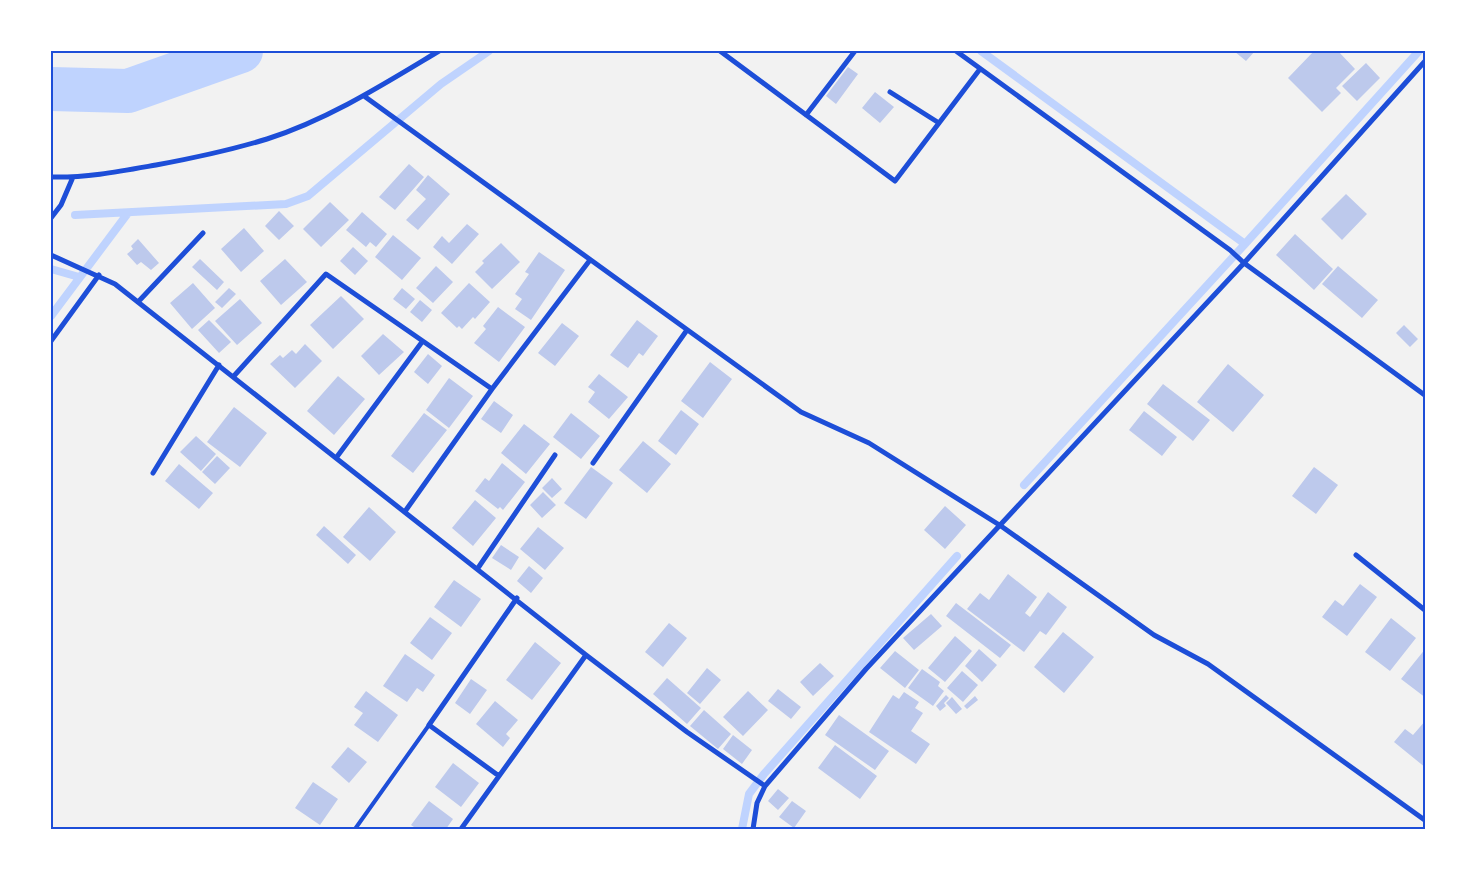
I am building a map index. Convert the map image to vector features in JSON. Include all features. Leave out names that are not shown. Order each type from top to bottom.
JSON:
[{"type":"street","points":[[51,177],[73,177],[210,154],[268,138],[321,117],[364,96],[439,51]]},
{"type":"street","points":[[720,51],[895,181],[980,69]]},
{"type":"street","points":[[806,115],[855,51]]},
{"type":"street","points":[[956,51],[1230,250],[1242,261],[1426,396]]},
{"type":"street","points":[[753,829],[757,803],[763,785],[866,669],[1001,526],[1426,60]]},
{"type":"street","points":[[890,92],[939,123]]},
{"type":"street","points":[[364,96],[801,412],[869,443],[1001,526],[1154,635],[1208,664],[1426,820]]},
{"type":"street","points":[[51,218],[61,204],[73,177]]},
{"type":"street","points":[[138,302],[203,233]]},
{"type":"street","points":[[51,255],[80,266],[115,284],[336,458],[406,510],[586,655],[763,785]]},
{"type":"street","points":[[406,510],[492,389],[590,260]]},
{"type":"street","points":[[234,377],[326,274],[492,389]]},
{"type":"street","points":[[51,341],[99,275]]},
{"type":"street","points":[[593,463],[687,330]]},
{"type":"street","points":[[336,458],[422,342]]},
{"type":"street","points":[[153,473],[219,365]]},
{"type":"street","points":[[478,568],[556,455]]},
{"type":"street","points":[[1356,555],[1426,611]]},
{"type":"street","points":[[499,776],[428,725],[517,598]]},
{"type":"street","points":[[461,829],[586,655]]},
{"type":"lane","points":[[355,829],[428,725]]},
{"type":"building","points":[[1234,51],[1255,51],[1246,61]]},
{"type":"building","points":[[1314,51],[1338,51],[1355,69],[1336,88],[1341,93],[1322,112],[1288,78]]},
{"type":"building","points":[[1366,63],[1380,78],[1357,101],[1342,86]]},
{"type":"building","points":[[848,67],[858,74],[836,104],[826,96]]},
{"type":"building","points":[[875,92],[894,107],[880,123],[862,108]]},
{"type":"building","points":[[409,164],[424,177],[395,210],[379,197]]},
{"type":"building","points":[[428,175],[450,194],[418,230],[406,220],[426,199],[416,190]]},
{"type":"building","points":[[1346,194],[1367,214],[1342,240],[1321,219]]},
{"type":"building","points":[[330,202],[349,220],[321,247],[303,229]]},
{"type":"building","points":[[279,211],[294,226],[279,240],[265,226]]},
{"type":"building","points":[[362,212],[387,234],[376,247],[370,242],[366,247],[346,230]]},
{"type":"building","points":[[467,224],[479,234],[452,264],[433,247],[442,236],[449,243]]},
{"type":"building","points":[[244,228],[264,251],[241,272],[221,249]]},
{"type":"building","points":[[1295,234],[1333,269],[1314,290],[1276,255]]},
{"type":"building","points":[[393,235],[421,258],[402,280],[375,257]]},
{"type":"building","points":[[138,239],[159,263],[151,270],[141,262],[137,265],[127,254],[133,249],[131,246]]},
{"type":"building","points":[[501,243],[520,262],[492,289],[475,272],[484,263],[482,261]]},
{"type":"building","points":[[353,247],[368,261],[355,275],[340,261]]},
{"type":"building","points":[[539,252],[565,270],[531,320],[515,309],[522,299],[515,294],[529,274],[525,272]]},
{"type":"building","points":[[200,259],[224,282],[217,290],[192,267]]},
{"type":"building","points":[[285,259],[307,282],[281,305],[260,281]]},
{"type":"building","points":[[436,266],[453,282],[433,303],[416,288]]},
{"type":"building","points":[[1338,266],[1378,300],[1362,318],[1322,284]]},
{"type":"building","points":[[193,283],[215,308],[192,329],[170,303]]},
{"type":"building","points":[[469,283],[490,302],[475,319],[473,317],[462,329],[459,326],[457,328],[441,313]]},
{"type":"building","points":[[229,288],[236,294],[222,308],[215,302]]},
{"type":"building","points":[[402,288],[415,299],[406,309],[393,299]]},
{"type":"building","points":[[341,296],[364,319],[333,349],[310,325]]},
{"type":"building","points":[[240,299],[262,323],[237,345],[215,321]]},
{"type":"building","points":[[420,300],[432,310],[422,322],[410,312]]},
{"type":"building","points":[[498,307],[525,327],[499,362],[474,343],[486,329],[483,326]]},
{"type":"building","points":[[209,320],[231,342],[219,353],[198,330]]},
{"type":"building","points":[[637,320],[658,336],[643,356],[639,353],[628,368],[610,355]]},
{"type":"building","points":[[562,323],[579,336],[555,366],[538,353]]},
{"type":"building","points":[[1404,325],[1418,339],[1410,347],[1396,333]]},
{"type":"building","points":[[383,334],[404,352],[379,375],[361,356]]},
{"type":"building","points":[[305,344],[322,361],[295,388],[270,364],[280,355],[283,358],[292,350],[296,354]]},
{"type":"building","points":[[428,354],[442,366],[428,384],[414,372]]},
{"type":"building","points":[[710,362],[732,379],[703,418],[681,401]]},
{"type":"building","points":[[1228,364],[1264,395],[1233,432],[1197,402]]},
{"type":"building","points":[[599,374],[628,397],[609,419],[588,402],[595,392],[588,387]]},
{"type":"building","points":[[338,376],[365,399],[334,435],[307,411]]},
{"type":"building","points":[[449,378],[473,396],[449,428],[426,410]]},
{"type":"building","points":[[1163,384],[1210,420],[1193,441],[1147,404]]},
{"type":"building","points":[[494,401],[513,415],[501,433],[481,419]]},
{"type":"building","points":[[234,407],[267,433],[240,467],[207,442]]},
{"type":"building","points":[[681,410],[699,424],[676,455],[658,441]]},
{"type":"building","points":[[1144,411],[1177,437],[1162,456],[1129,430]]},
{"type":"building","points":[[424,413],[447,430],[413,473],[391,456]]},
{"type":"building","points":[[571,413],[600,436],[581,459],[553,437]]},
{"type":"building","points":[[524,424],[550,444],[526,474],[501,453]]},
{"type":"building","points":[[196,436],[216,454],[201,471],[180,452]]},
{"type":"building","points":[[643,441],[671,464],[647,493],[619,470]]},
{"type":"building","points":[[217,456],[230,468],[215,484],[202,472]]},
{"type":"building","points":[[502,463],[525,482],[503,510],[500,507],[498,509],[475,491],[485,478],[489,481]]},
{"type":"building","points":[[179,464],[213,493],[199,509],[165,481]]},
{"type":"building","points":[[591,467],[613,483],[586,519],[564,503]]},
{"type":"building","points":[[1314,467],[1338,485],[1316,514],[1292,496]]},
{"type":"building","points":[[552,478],[562,489],[552,498],[542,488]]},
{"type":"building","points":[[543,492],[556,505],[542,518],[530,505]]},
{"type":"building","points":[[475,500],[496,518],[473,546],[452,528]]},
{"type":"building","points":[[945,506],[966,525],[945,549],[924,530]]},
{"type":"building","points":[[369,507],[396,532],[370,561],[343,537]]},
{"type":"building","points":[[324,526],[356,555],[348,564],[316,535]]},
{"type":"building","points":[[538,527],[564,548],[545,570],[520,549]]},
{"type":"building","points":[[501,545],[519,557],[511,570],[492,558]]},
{"type":"building","points":[[529,566],[543,578],[531,593],[517,581]]},
{"type":"building","points":[[1008,574],[1037,597],[1025,613],[1030,617],[1048,592],[1067,607],[1046,635],[1040,631],[1024,652],[967,609],[980,593],[989,600]]},
{"type":"building","points":[[454,580],[481,599],[461,627],[434,607]]},
{"type":"building","points":[[1360,584],[1377,597],[1347,636],[1322,617],[1335,600],[1343,606]]},
{"type":"building","points":[[956,603],[1011,645],[1000,658],[946,616]]},
{"type":"building","points":[[931,614],[942,626],[914,650],[903,638]]},
{"type":"building","points":[[430,617],[452,633],[432,660],[410,643]]},
{"type":"building","points":[[1391,618],[1416,638],[1390,671],[1365,652]]},
{"type":"building","points":[[669,623],[687,638],[663,667],[645,652]]},
{"type":"building","points":[[1063,632],[1094,657],[1064,693],[1034,667]]},
{"type":"building","points":[[955,636],[972,651],[945,682],[928,668]]},
{"type":"building","points":[[535,642],[561,663],[532,700],[506,680]]},
{"type":"building","points":[[1426,648],[1426,698],[1401,679]]},
{"type":"building","points":[[979,649],[997,665],[982,682],[965,666]]},
{"type":"building","points":[[895,651],[919,670],[905,688],[880,668]]},
{"type":"building","points":[[405,654],[435,675],[423,692],[417,688],[407,702],[383,686]]},
{"type":"building","points":[[820,663],[834,676],[813,696],[800,682]]},
{"type":"building","points":[[707,668],[721,680],[700,704],[687,693]]},
{"type":"building","points":[[922,669],[940,682],[938,686],[944,691],[933,706],[908,688]]},
{"type":"building","points":[[962,671],[978,685],[963,702],[947,688]]},
{"type":"building","points":[[667,678],[701,708],[687,724],[653,694]]},
{"type":"building","points":[[471,679],[487,690],[470,714],[455,703]]},
{"type":"building","points":[[778,689],[801,707],[791,719],[768,701]]},
{"type":"building","points":[[366,691],[398,715],[378,742],[354,725],[363,713],[354,707]]},
{"type":"building","points":[[748,691],[768,710],[743,736],[723,717]]},
{"type":"building","points":[[904,692],[919,702],[915,708],[923,713],[911,731],[930,744],[916,764],[869,732],[893,695],[899,699]]},
{"type":"building","points":[[946,695],[949,698],[944,703],[946,706],[940,711],[936,706]]},
{"type":"building","points":[[975,696],[978,700],[967,709],[964,706]]},
{"type":"building","points":[[952,697],[962,709],[956,714],[946,703]]},
{"type":"building","points":[[495,701],[518,720],[506,734],[510,738],[503,747],[476,724]]},
{"type":"building","points":[[704,710],[731,734],[718,749],[690,726]]},
{"type":"building","points":[[839,715],[889,751],[875,770],[825,735]]},
{"type":"building","points":[[1426,720],[1426,768],[1394,742],[1405,729],[1413,735]]},
{"type":"building","points":[[733,735],[752,750],[742,764],[723,749]]},
{"type":"building","points":[[835,745],[877,776],[860,799],[818,768]]},
{"type":"building","points":[[348,747],[367,762],[349,783],[331,767]]},
{"type":"building","points":[[453,763],[479,783],[461,807],[435,787]]},
{"type":"building","points":[[313,782],[338,799],[320,825],[295,808]]},
{"type":"building","points":[[778,789],[789,798],[778,810],[768,801]]},
{"type":"building","points":[[429,801],[453,819],[446,829],[417,829],[411,825]]},
{"type":"building","points":[[792,801],[806,811],[794,828],[779,817]]},
{"type":"waterway","points":[[51,89],[128,91],[241,51]]},
{"type":"waterway","points":[[75,215],[286,204],[308,196],[441,84],[489,51]]},
{"type":"waterway","points":[[981,51],[1245,244],[1419,51]]},
{"type":"waterway","points":[[51,316],[128,213]]},
{"type":"waterway","points":[[1024,485],[1245,244]]},
{"type":"waterway","points":[[51,269],[79,277]]},
{"type":"waterway","points":[[742,829],[749,794],[764,774],[957,556]]}]
